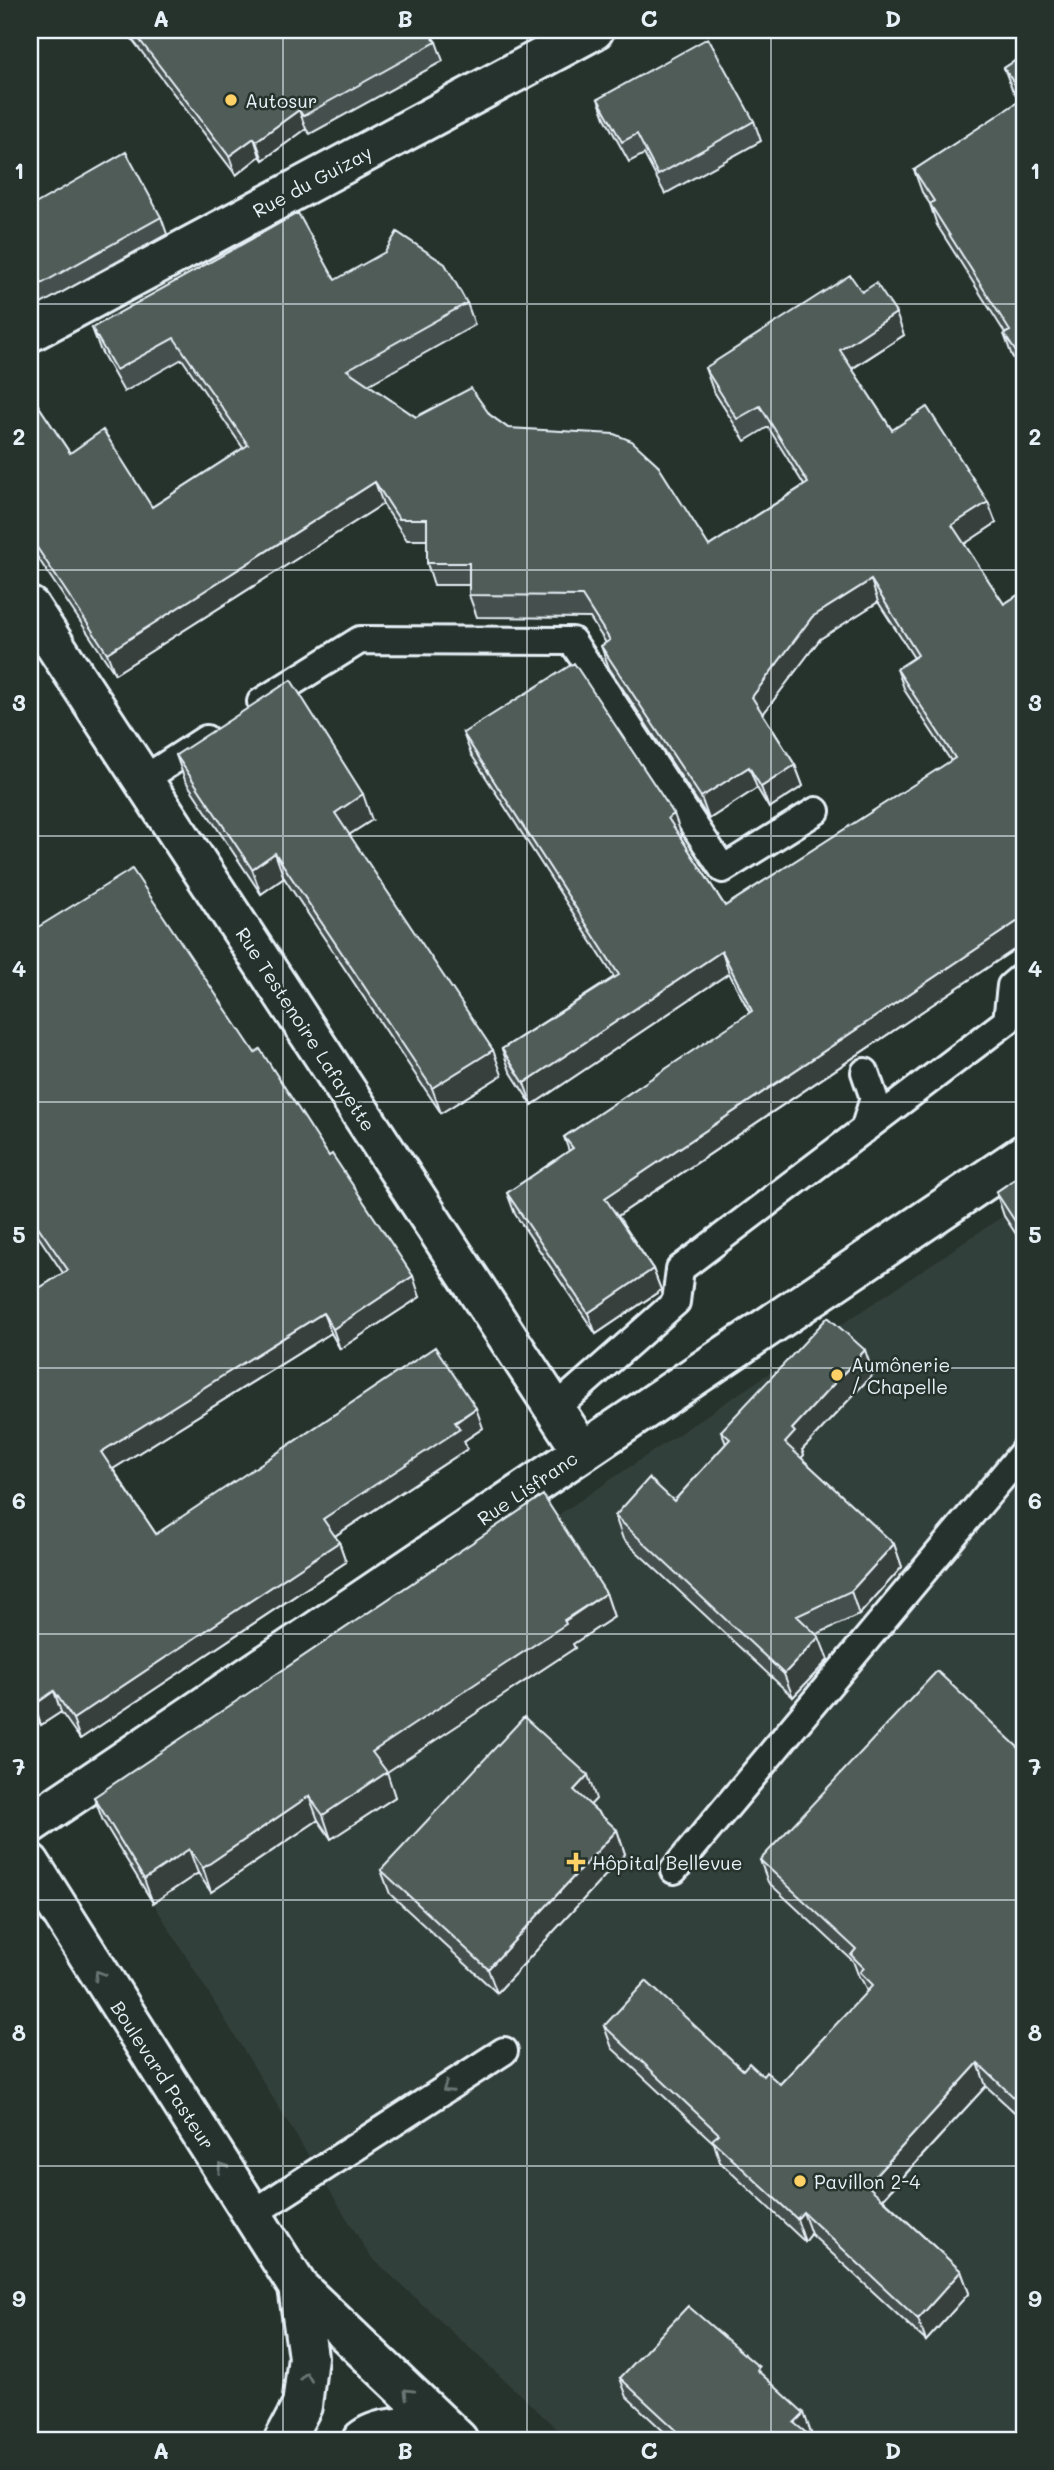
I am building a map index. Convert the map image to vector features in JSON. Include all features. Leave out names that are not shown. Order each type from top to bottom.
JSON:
[{"type":"street","name":"Rue du Guizay","points":[[30,332],[594,30]]},
{"type":"street","name":"Rue Testenoire Lafayette","points":[[30,607],[582,1451]]},
{"type":"street","name":"Rue Lisfranc","points":[[30,1824],[1024,1154]]},
{"type":"street","name":"Boulevard Pasteur","points":[[30,1863],[298,2287],[451,2434]]},
{"type":"street","name":"Boulevard Pasteur","points":[[284,2440],[302,2406],[308,2357],[298,2287]]},
{"type":"street","points":[[362,2440],[367,2436],[409,2427],[451,2434]]},
{"type":"lane","points":[[143,780],[360,640],[572,641],[723,869],[816,811]]},
{"type":"lane","points":[[555,1409],[676,1302],[680,1269],[1007,1021],[1011,986],[1024,975]]},
{"type":"lane","points":[[863,1130],[874,1098],[865,1072]]},
{"type":"lane","points":[[674,1870],[1024,1451]]},
{"type":"lane","points":[[252,2214],[504,2051]]},
{"type":"shaded area","name":"Hôpital Bellevue","points":[[1024,1202],[1024,2440],[569,2440],[370,2256],[103,1821]]},
{"type":"building","points":[[132,30],[287,30],[290,33],[297,30],[426,30],[436,42],[303,116],[299,110],[256,141],[254,138],[229,156]]},
{"type":"building","points":[[708,38],[754,121],[658,175],[637,134],[622,142],[598,99]]},
{"type":"building","points":[[1024,55],[1024,98],[1004,68]]},
{"type":"building","points":[[1024,98],[1024,364],[1004,334],[1010,331],[930,204],[934,201],[914,170]]},
{"type":"building","points":[[126,152],[161,217],[30,290],[30,207]]},
{"type":"building","points":[[298,213],[335,280],[385,252],[397,232],[445,264],[467,303],[347,370],[416,417],[471,388],[490,415],[508,428],[614,434],[632,441],[657,464],[709,546],[808,483],[760,406],[737,419],[705,368],[850,275],[862,292],[876,283],[896,313],[840,350],[892,430],[927,407],[988,502],[952,525],[1004,604],[1024,591],[1024,917],[605,1198],[653,1269],[588,1313],[507,1193],[573,1148],[564,1137],[752,1011],[722,951],[524,1083],[502,1049],[619,975],[463,733],[574,663],[674,814],[668,818],[725,906],[955,758],[897,669],[918,655],[871,580],[812,617],[752,697],[795,765],[761,787],[749,767],[701,797],[601,646],[610,640],[582,596],[469,595],[469,563],[427,563],[427,519],[399,519],[375,482],[107,653],[30,537],[30,393],[70,453],[103,430],[152,507],[248,445],[174,338],[116,370],[92,328]]},
{"type":"building","points":[[291,680],[363,794],[335,813],[493,1050],[432,1088],[275,853],[252,869],[176,755]]},
{"type":"building","points":[[132,869],[255,1053],[260,1049],[329,1156],[332,1154],[413,1276],[333,1329],[323,1313],[101,1452],[156,1534],[435,1347],[476,1408],[455,1422],[460,1429],[323,1519],[339,1542],[73,1719],[54,1691],[34,1705],[30,1699],[30,1294],[68,1270],[30,1215],[30,932]]},
{"type":"building","points":[[1024,1173],[1024,1235],[996,1192]]},
{"type":"building","points":[[828,1317],[865,1350],[792,1429],[795,1432],[785,1443],[894,1544],[851,1591],[797,1616],[819,1637],[784,1674],[615,1516],[649,1478],[674,1501],[730,1439],[721,1431]]},
{"type":"building","points":[[543,1495],[606,1593],[564,1620],[566,1624],[372,1752],[387,1772],[323,1815],[309,1796],[203,1868],[189,1849],[144,1879],[94,1797]]},
{"type":"building","points":[[937,1671],[1024,1753],[1024,2107],[978,2063],[867,2185],[961,2271],[918,2319],[803,2212],[797,2219],[712,2140],[719,2134],[604,2026],[646,1981],[743,2070],[749,2063],[763,2076],[766,2072],[780,2084],[873,1985],[860,1972],[864,1968],[851,1955],[856,1949],[760,1860]]},
{"type":"building","points":[[524,1717],[588,1775],[574,1790],[617,1830],[488,1969],[381,1870]]},
{"type":"building","points":[[688,2306],[759,2367],[757,2370],[804,2413],[794,2423],[815,2440],[687,2440],[620,2378]]},
{"type":"place","name":"Autosur","points":[[231,100]]},
{"type":"place","name":"Aumônerie / Chapelle","points":[[837,1375]]},
{"type":"place","name":"Hôpital Bellevue","points":[[576,1862]]},
{"type":"place","name":"Pavillon 2-4","points":[[800,2181]]}]
